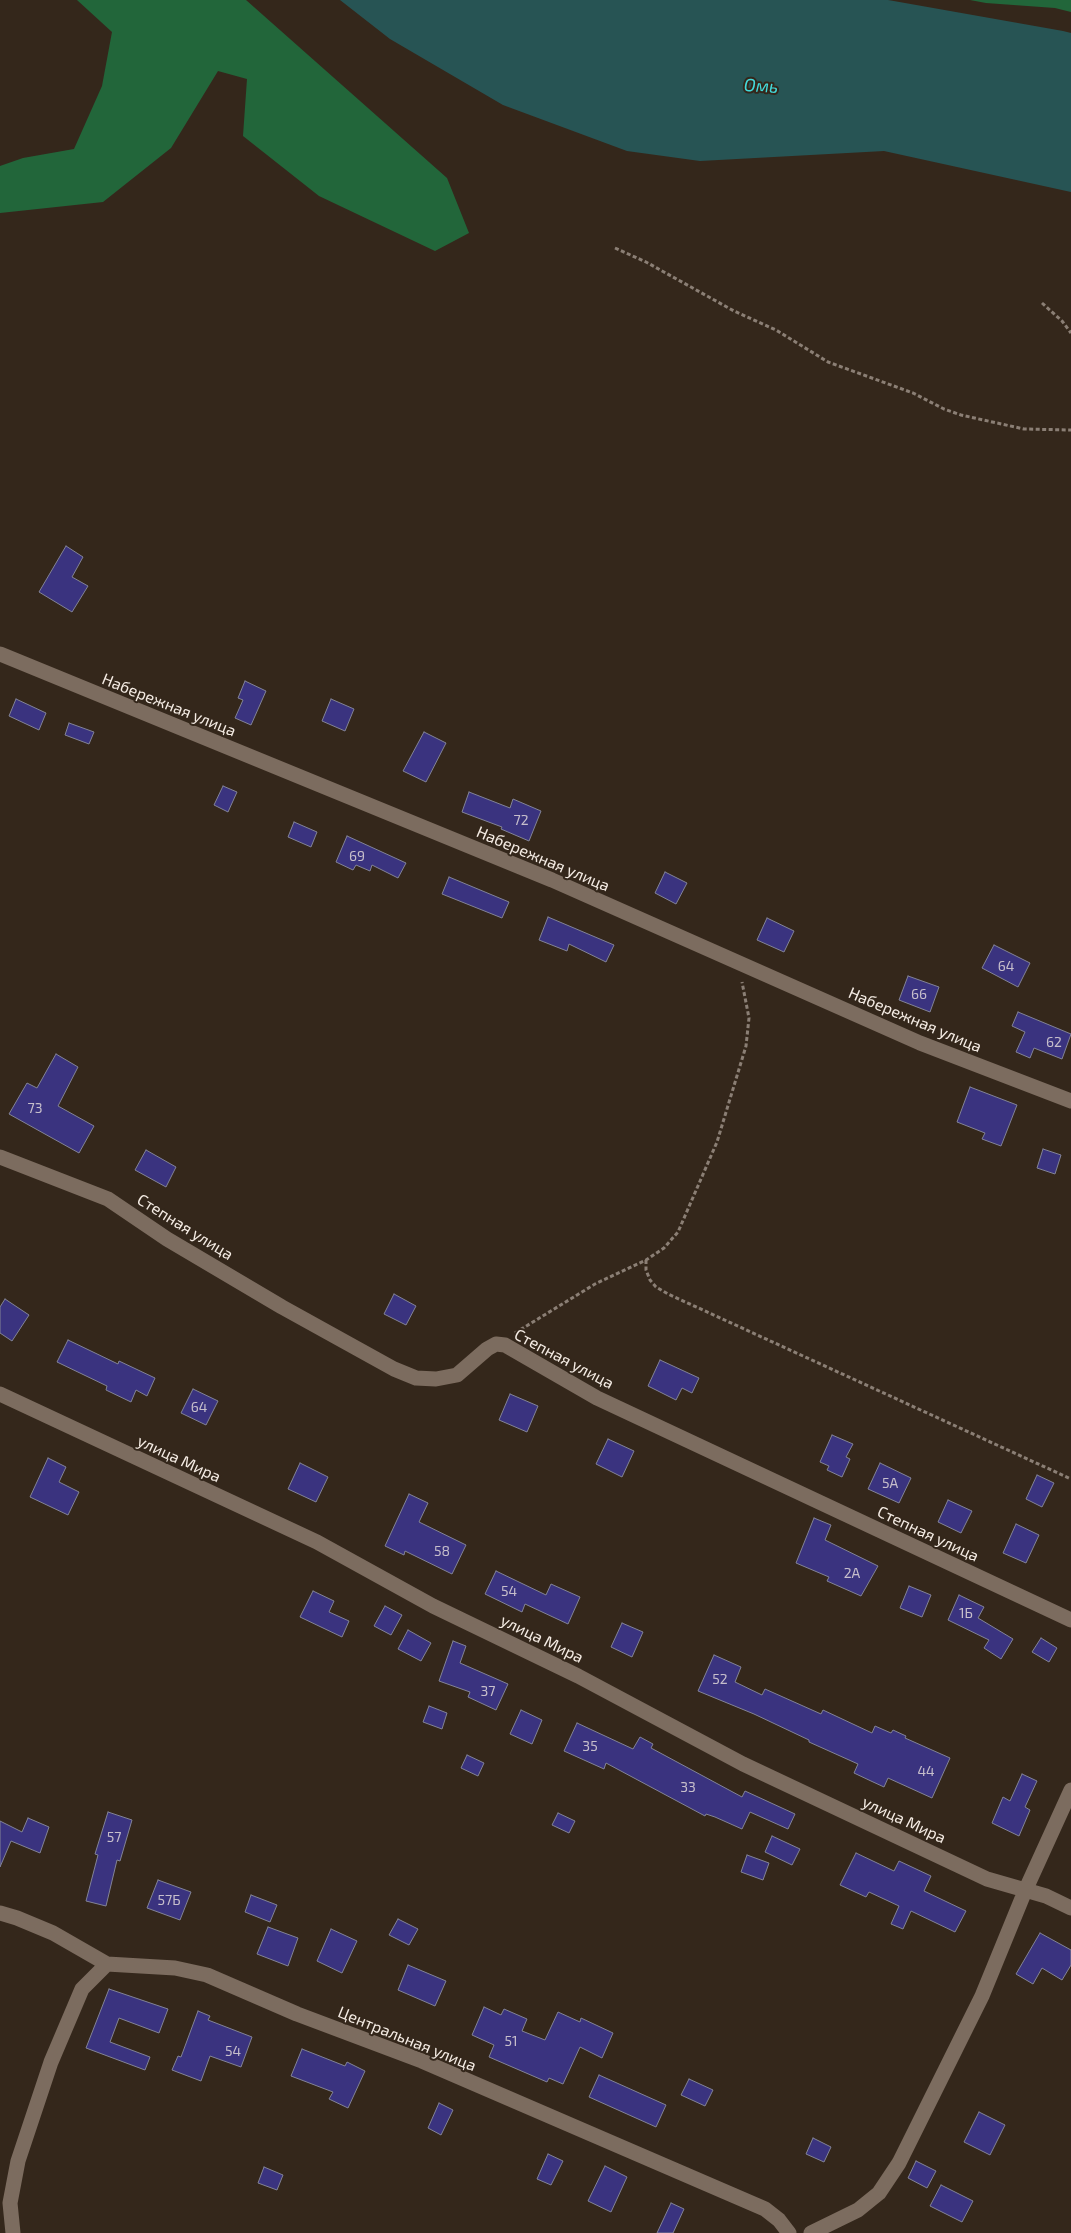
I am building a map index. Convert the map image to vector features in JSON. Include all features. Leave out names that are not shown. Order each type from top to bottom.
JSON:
[{"type":"street","name":"Набережная улица","points":[[0,654],[552,880],[920,1043],[1071,1101]]},
{"type":"street","name":"Степная улица","points":[[0,1157],[108,1199],[168,1239],[282,1307],[394,1369],[416,1378],[436,1379],[457,1375],[487,1349],[496,1344],[505,1345],[598,1398],[1071,1620]]},
{"type":"street","name":"улица Мира","points":[[0,1394],[317,1542],[433,1606],[578,1676],[743,1764],[987,1879],[1046,1896],[1071,1908]]},
{"type":"street","points":[[823,2231],[858,2210],[879,2193],[899,2163],[982,1996],[1025,1891],[1071,1790]]},
{"type":"street","name":"Центральная улица","points":[[0,1913],[53,1933],[107,1964],[175,1968],[207,1975],[297,2014],[422,2061],[765,2209],[779,2220],[789,2233]]},
{"type":"street","points":[[13,2233],[10,2203],[18,2161],[51,2062],[82,1989],[107,1964]]},
{"type":"path","points":[[615,248],[646,262],[734,312],[776,330],[828,362],[905,390],[944,410],[1024,429],[1071,430]]},
{"type":"path","points":[[1042,303],[1062,321],[1071,333]]},
{"type":"path","points":[[496,1344],[595,1284],[646,1260],[664,1248],[678,1232],[717,1142],[746,1046],[749,1018],[742,981]]},
{"type":"path","points":[[646,1260],[646,1270],[650,1280],[668,1294],[1071,1479]]},
{"type":"green space","points":[[77,0],[246,0],[447,178],[469,233],[435,251],[319,196],[243,136],[247,79],[218,71],[171,148],[103,202],[0,213],[0,166],[23,158],[74,149],[102,86],[112,32]]},
{"type":"green space","points":[[970,0],[1071,0],[1071,12],[1055,8]]},
{"type":"water","name":"Омь","points":[[340,0],[888,0],[1071,33],[1071,192],[884,151],[700,161],[627,151],[503,105],[390,39]]},
{"type":"building","points":[[66,546],[83,557],[72,577],[88,586],[72,612],[39,592]]},
{"type":"building","points":[[245,681],[266,691],[251,725],[235,718],[243,700],[238,698]]},
{"type":"building","points":[[16,699],[46,713],[39,730],[9,716]]},
{"type":"building","points":[[331,699],[354,709],[345,731],[322,721]]},
{"type":"building","points":[[69,723],[94,732],[89,744],[65,735]]},
{"type":"building","points":[[424,732],[446,743],[426,782],[403,771]]},
{"type":"building","points":[[223,786],[237,792],[228,812],[214,805]]},
{"type":"building","points":[[469,792],[510,808],[513,799],[541,811],[529,841],[501,829],[502,827],[462,812]]},
{"type":"building","points":[[294,822],[317,832],[311,847],[288,837]]},
{"type":"building","points":[[347,836],[406,863],[398,878],[372,865],[370,871],[356,865],[353,870],[336,862]]},
{"type":"building","points":[[665,872],[687,883],[676,904],[655,893]]},
{"type":"building","points":[[449,877],[509,902],[502,918],[442,894]]},
{"type":"building","points":[[548,917],[614,945],[606,962],[569,944],[567,951],[539,940]]},
{"type":"building","points":[[767,918],[794,931],[784,952],[757,940]]},
{"type":"building","points":[[994,945],[1030,963],[1018,987],[982,968]]},
{"type":"building","points":[[908,976],[939,987],[930,1012],[899,1000]]},
{"type":"building","points":[[1018,1012],[1071,1034],[1062,1059],[1034,1048],[1030,1058],[1016,1052],[1025,1032],[1012,1026]]},
{"type":"building","points":[[56,1054],[78,1067],[58,1106],[94,1126],[79,1153],[9,1114],[27,1083],[37,1088]]},
{"type":"building","points":[[970,1087],[1017,1105],[1001,1146],[982,1139],[985,1133],[957,1122]]},
{"type":"building","points":[[1043,1149],[1061,1155],[1055,1174],[1037,1168]]},
{"type":"building","points":[[146,1150],[176,1167],[166,1187],[135,1170]]},
{"type":"building","points":[[394,1294],[416,1306],[406,1325],[384,1314]]},
{"type":"building","points":[[5,1299],[29,1315],[12,1341],[0,1333],[0,1307]]},
{"type":"building","points":[[68,1340],[118,1364],[119,1361],[155,1378],[147,1396],[136,1390],[131,1402],[106,1390],[107,1386],[57,1362]]},
{"type":"building","points":[[660,1360],[699,1378],[692,1393],[682,1388],[676,1400],[648,1386]]},
{"type":"building","points":[[193,1389],[218,1401],[206,1425],[181,1413]]},
{"type":"building","points":[[510,1394],[538,1406],[527,1432],[499,1420]]},
{"type":"building","points":[[832,1435],[853,1444],[846,1457],[850,1459],[842,1477],[827,1470],[829,1466],[820,1462]]},
{"type":"building","points":[[608,1439],[634,1451],[622,1477],[596,1464]]},
{"type":"building","points":[[48,1458],[66,1467],[59,1482],[79,1492],[68,1515],[30,1497]]},
{"type":"building","points":[[300,1463],[328,1477],[316,1502],[288,1489]]},
{"type":"building","points":[[880,1463],[911,1478],[899,1503],[868,1489]]},
{"type":"building","points":[[1037,1475],[1054,1483],[1042,1507],[1026,1499]]},
{"type":"building","points":[[409,1494],[428,1503],[419,1522],[466,1545],[452,1574],[405,1551],[404,1555],[385,1546]]},
{"type":"building","points":[[948,1500],[972,1511],[961,1533],[938,1522]]},
{"type":"building","points":[[814,1518],[831,1525],[825,1540],[878,1566],[861,1596],[827,1581],[829,1577],[796,1563]]},
{"type":"building","points":[[1016,1524],[1039,1535],[1026,1563],[1003,1553]]},
{"type":"building","points":[[496,1571],[546,1595],[551,1584],[580,1597],[568,1624],[525,1604],[522,1612],[485,1594]]},
{"type":"building","points":[[909,1586],[931,1595],[922,1617],[900,1608]]},
{"type":"building","points":[[313,1591],[334,1601],[329,1612],[349,1621],[342,1637],[300,1617]]},
{"type":"building","points":[[959,1595],[984,1607],[978,1618],[1013,1639],[1001,1659],[984,1648],[989,1640],[948,1620]]},
{"type":"building","points":[[385,1606],[402,1615],[391,1635],[374,1626]]},
{"type":"building","points":[[622,1623],[643,1632],[632,1657],[611,1647]]},
{"type":"building","points":[[408,1630],[431,1643],[421,1661],[398,1649]]},
{"type":"building","points":[[1041,1638],[1057,1648],[1049,1662],[1032,1652]]},
{"type":"building","points":[[453,1641],[466,1646],[460,1663],[508,1684],[496,1710],[468,1697],[470,1692],[439,1681]]},
{"type":"building","points":[[714,1655],[741,1667],[735,1682],[762,1695],[765,1689],[821,1714],[823,1710],[872,1733],[875,1726],[891,1733],[893,1730],[906,1736],[905,1738],[950,1758],[932,1798],[888,1778],[884,1787],[854,1773],[858,1764],[754,1714],[698,1691]]},
{"type":"building","points":[[429,1706],[447,1713],[442,1729],[423,1722]]},
{"type":"building","points":[[521,1710],[542,1720],[532,1744],[510,1734]]},
{"type":"building","points":[[577,1723],[633,1749],[640,1737],[653,1744],[651,1748],[742,1797],[745,1791],[795,1814],[788,1829],[750,1812],[742,1829],[715,1817],[706,1814],[705,1816],[606,1763],[604,1769],[564,1751]]},
{"type":"building","points":[[467,1755],[484,1763],[478,1776],[461,1768]]},
{"type":"building","points":[[1022,1774],[1037,1781],[1025,1807],[1030,1810],[1019,1836],[992,1823],[1003,1797],[1010,1801]]},
{"type":"building","points":[[108,1812],[132,1820],[120,1861],[117,1860],[106,1906],[86,1901],[98,1855],[95,1854]]},
{"type":"building","points":[[558,1813],[575,1821],[569,1833],[552,1825]]},
{"type":"building","points":[[28,1818],[49,1827],[40,1853],[11,1841],[0,1867],[0,1821],[22,1832]]},
{"type":"building","points":[[772,1836],[800,1849],[792,1865],[765,1852]]},
{"type":"building","points":[[856,1853],[894,1871],[899,1861],[931,1876],[924,1891],[966,1911],[955,1932],[911,1911],[903,1929],[891,1924],[899,1906],[869,1892],[866,1897],[840,1885]]},
{"type":"building","points":[[747,1855],[769,1863],[763,1880],[741,1872]]},
{"type":"building","points":[[158,1880],[191,1892],[180,1920],[147,1908]]},
{"type":"building","points":[[251,1895],[277,1905],[270,1922],[245,1912]]},
{"type":"building","points":[[398,1919],[418,1929],[409,1945],[389,1935]]},
{"type":"building","points":[[268,1927],[298,1938],[288,1966],[257,1954]]},
{"type":"building","points":[[331,1929],[357,1941],[342,1973],[317,1961]]},
{"type":"building","points":[[1040,1933],[1071,1950],[1071,1965],[1062,1980],[1042,1968],[1033,1984],[1016,1974]]},
{"type":"building","points":[[408,1965],[446,1981],[435,2006],[398,1990]]},
{"type":"building","points":[[109,1989],[168,2009],[159,2033],[119,2018],[110,2042],[150,2057],[145,2070],[86,2048]]},
{"type":"building","points":[[484,2007],[501,2015],[504,2009],[527,2019],[522,2031],[545,2040],[558,2012],[580,2022],[581,2018],[613,2033],[602,2058],[580,2047],[563,2084],[549,2078],[547,2082],[489,2057],[494,2045],[472,2035]]},
{"type":"building","points":[[198,2011],[210,2016],[208,2020],[252,2037],[241,2067],[210,2056],[201,2081],[172,2070],[178,2056],[181,2057]]},
{"type":"building","points":[[302,2049],[345,2066],[347,2062],[365,2071],[348,2108],[329,2099],[333,2092],[291,2076]]},
{"type":"building","points":[[599,2075],[666,2105],[656,2127],[589,2097]]},
{"type":"building","points":[[689,2079],[713,2090],[705,2106],[681,2095]]},
{"type":"building","points":[[439,2103],[453,2110],[441,2135],[428,2128]]},
{"type":"building","points":[[979,2112],[1005,2125],[990,2155],[964,2142]]},
{"type":"building","points":[[813,2138],[831,2147],[824,2162],[806,2154]]},
{"type":"building","points":[[548,2154],[563,2161],[551,2185],[537,2179]]},
{"type":"building","points":[[916,2161],[936,2171],[927,2188],[908,2178]]},
{"type":"building","points":[[605,2166],[627,2177],[611,2212],[588,2201]]},
{"type":"building","points":[[264,2167],[283,2175],[277,2190],[258,2183]]},
{"type":"building","points":[[941,2185],[973,2201],[962,2222],[930,2206]]},
{"type":"building","points":[[671,2203],[684,2209],[673,2233],[657,2233]]}]
